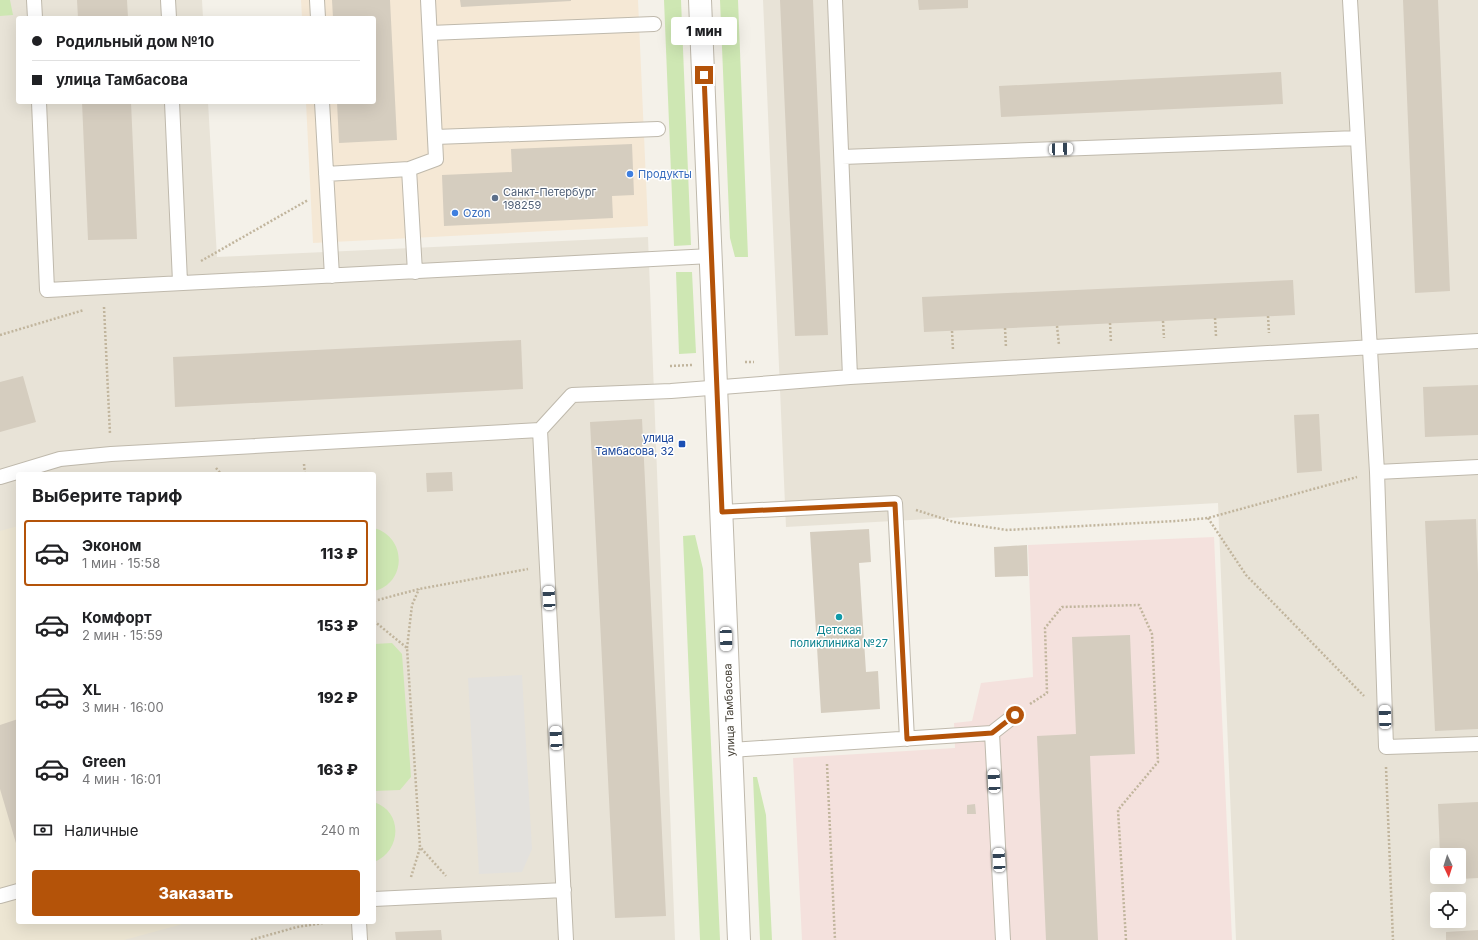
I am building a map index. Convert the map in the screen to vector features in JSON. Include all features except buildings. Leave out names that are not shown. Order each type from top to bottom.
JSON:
[{"type":"street","name":"улица Тамбасова","points":[[700,0],[739,940]]},
{"type":"lane","points":[[34,0],[35,16]]},
{"type":"lane","points":[[168,0],[169,16]]},
{"type":"lane","points":[[317,0],[318,16]]},
{"type":"lane","points":[[326,174],[409,169],[436,158],[428,0]]},
{"type":"lane","points":[[835,0],[850,377]]},
{"type":"lane","points":[[1350,0],[1377,472],[1386,747],[1478,744]]},
{"type":"lane","points":[[430,33],[654,24]]},
{"type":"lane","points":[[39,104],[47,290],[102,287],[180,277],[332,276],[711,256]]},
{"type":"lane","points":[[172,104],[180,277]]},
{"type":"lane","points":[[322,104],[332,276]]},
{"type":"lane","points":[[435,137],[658,129]]},
{"type":"lane","points":[[842,157],[1358,138]]},
{"type":"lane","points":[[409,169],[415,272]]},
{"type":"lane","points":[[17,472],[60,459],[111,454],[540,430],[572,395],[716,387],[850,377],[1370,349],[1478,341]]},
{"type":"lane","points":[[540,430],[566,940]]},
{"type":"lane","points":[[1377,472],[1478,467]]},
{"type":"lane","points":[[0,477],[16,472]]},
{"type":"lane","points":[[722,512],[895,504],[907,739]]},
{"type":"lane","points":[[731,750],[992,733],[1015,715]]},
{"type":"lane","points":[[992,733],[1003,940]]},
{"type":"lane","points":[[376,899],[564,890]]},
{"type":"lane","points":[[0,896],[16,892]]},
{"type":"lane","points":[[359,924],[360,940]]},
{"type":"path","points":[[180,277],[327,190]]},
{"type":"path","points":[[102,287],[111,454]]},
{"type":"path","points":[[0,335],[103,304]]},
{"type":"path","points":[[670,366],[697,365]]},
{"type":"path","points":[[895,504],[954,522],[1007,530],[1176,522],[1208,518],[1377,472]]},
{"type":"path","points":[[1208,518],[1246,575],[1385,717]]},
{"type":"path","points":[[376,600],[419,589],[518,569],[547,567]]},
{"type":"path","points":[[404,898],[420,847],[407,648],[412,605],[419,589]]},
{"type":"path","points":[[1015,715],[1047,693],[1045,628],[1062,607],[1139,605],[1152,634],[1158,762],[1118,810],[1126,940]]},
{"type":"path","points":[[376,623],[407,648]]},
{"type":"path","points":[[1386,747],[1393,940]]},
{"type":"path","points":[[826,756],[834,940]]},
{"type":"path","points":[[420,847],[464,895]]},
{"type":"path","points":[[251,940],[297,927],[317,924]]},
{"type":"shaded area","points":[[0,0],[202,0],[203,16],[16,16],[16,104],[208,104],[217,257],[648,237],[675,940],[0,940]]},
{"type":"shaded area","points":[[301,0],[638,0],[648,226],[313,243],[306,104],[376,104],[376,16],[302,16]]},
{"type":"shaded area","points":[[763,0],[1478,0],[1478,940],[1236,940],[1218,503],[786,527]]},
{"type":"shaded area","points":[[16,527],[16,924],[183,924],[124,940],[0,940],[0,531]]},
{"type":"shaded area","points":[[1214,537],[1232,940],[802,940],[793,758],[955,748],[954,723],[972,721],[981,683],[1033,677],[1028,545]]},
{"type":"shaded area","points":[[522,675],[532,849],[522,872],[479,874],[468,678]]},
{"type":"green space","points":[[0,0],[10,0],[13,15],[0,16]]},
{"type":"green space","points":[[664,0],[681,0],[691,245],[674,246]]},
{"type":"green space","points":[[720,0],[738,0],[748,257],[735,257],[730,238]]},
{"type":"green space","points":[[676,272],[692,272],[696,353],[679,354]]},
{"type":"green space","points":[[376,529],[385,533],[393,541],[399,560],[393,579],[385,586],[376,590]]},
{"type":"green space","points":[[695,535],[703,569],[720,940],[700,940],[683,536]]},
{"type":"green space","points":[[392,643],[402,654],[411,777],[400,790],[376,791],[376,644]]},
{"type":"green space","points":[[753,777],[757,777],[766,815],[772,940],[760,940]]},
{"type":"green space","points":[[376,803],[384,807],[390,814],[394,823],[394,841],[390,850],[383,857],[376,861]]},
{"type":"place","name":"Продукты","points":[[630,174]]},
{"type":"place","name":"Санкт-Петербург 198259","points":[[495,198]]},
{"type":"place","name":"Ozon","points":[[455,213]]},
{"type":"place","name":"улица Тамбасова, 32","points":[[682,444]]},
{"type":"place","name":"Детская поликлиника №27","points":[[839,617]]},
{"type":"route","points":[[704,75],[722,512],[895,504],[907,739],[992,733],[1015,715]]}]
